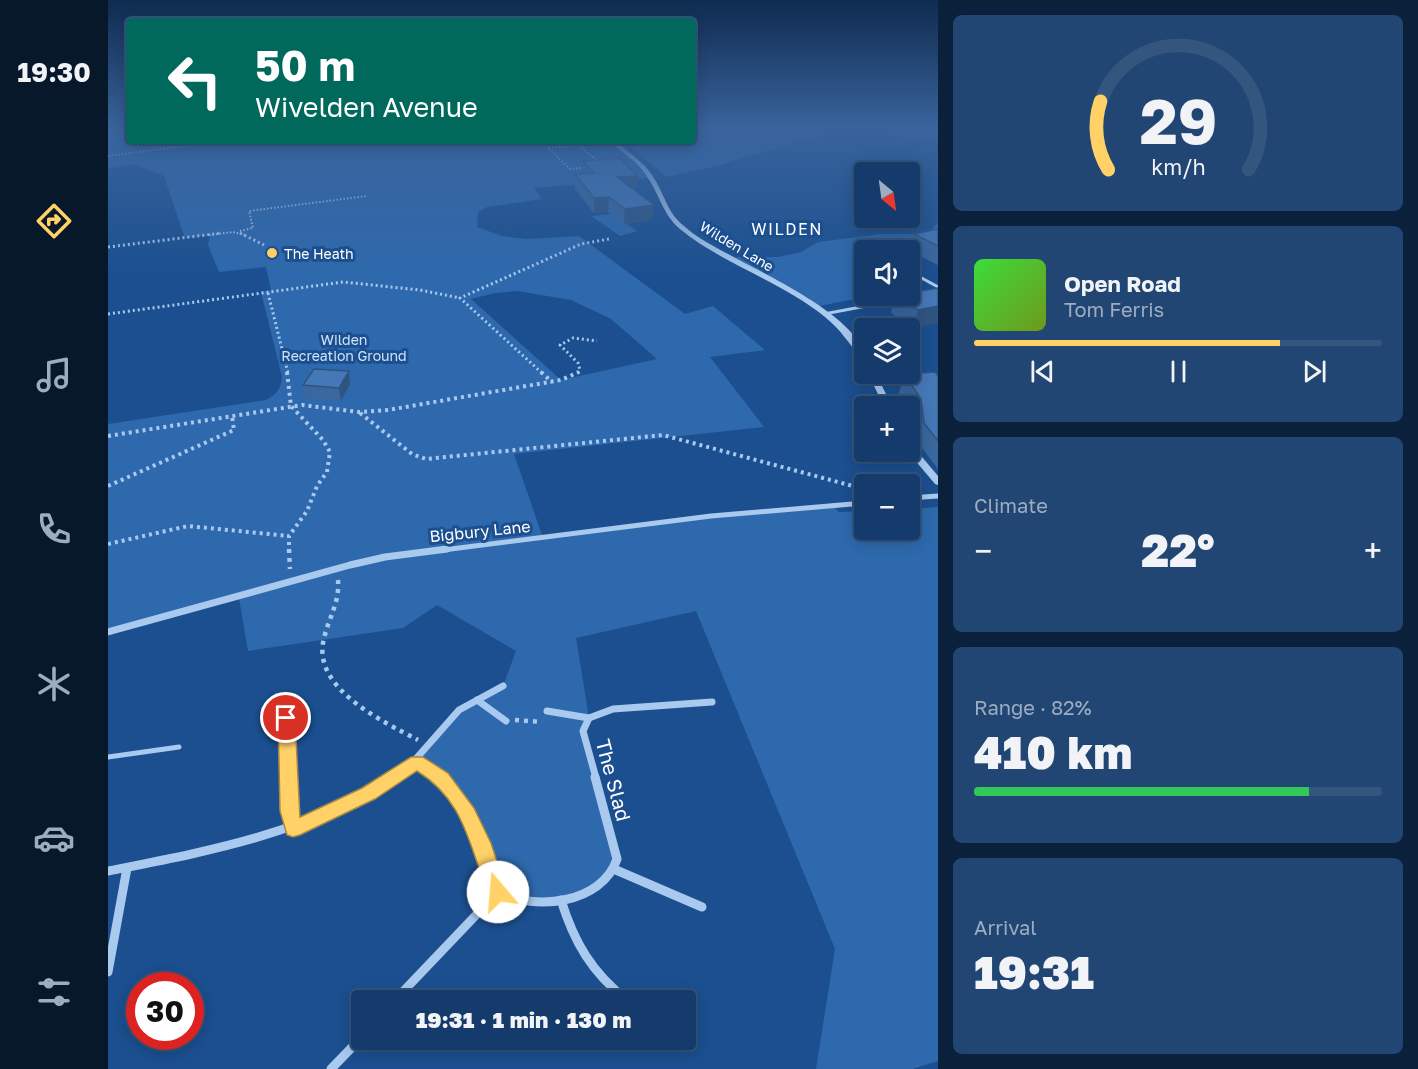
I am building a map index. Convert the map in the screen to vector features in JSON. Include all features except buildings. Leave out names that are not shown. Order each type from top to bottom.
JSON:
[{"type":"street","name":"Wilden Lane","points":[[649,176],[669,215],[684,230],[824,314],[854,342]]},
{"type":"street","points":[[920,460],[938,482]]},
{"type":"street","points":[[920,497],[938,496]]},
{"type":"street","name":"Bigbury Lane","points":[[108,632],[202,609],[336,568],[434,549],[484,545],[711,516],[854,504]]},
{"type":"street","points":[[108,872],[247,844],[293,829],[368,794],[417,762],[460,710],[503,686]]},
{"type":"street","points":[[477,700],[506,721]]},
{"type":"street","name":"The Slad","points":[[616,870],[617,859],[583,731],[589,718],[613,709],[712,702]]},
{"type":"street","points":[[547,711],[589,718]]},
{"type":"street","points":[[286,718],[289,811],[293,829]]},
{"type":"street","points":[[417,762],[442,778],[468,814],[482,843],[498,892],[516,901],[561,900],[599,887],[616,870],[702,907]]},
{"type":"street","points":[[108,972],[128,868]]},
{"type":"street","points":[[405,990],[498,892]]},
{"type":"street","points":[[561,900],[569,930],[582,957],[601,980],[614,990]]},
{"type":"street","points":[[331,1069],[351,1048]]},
{"type":"lane","points":[[920,277],[938,287]]},
{"type":"lane","points":[[824,314],[867,306]]},
{"type":"lane","points":[[108,757],[179,747]]},
{"type":"path","points":[[108,247],[233,232],[253,228],[249,211],[367,196]]},
{"type":"path","points":[[233,232],[244,234],[264,245]]},
{"type":"path","points":[[460,298],[581,244],[609,239]]},
{"type":"path","points":[[108,314],[343,282],[420,290],[460,298],[552,382]]},
{"type":"path","points":[[268,293],[290,382],[291,406],[323,440],[330,452],[327,472],[317,486],[307,511],[289,536],[288,563],[295,581]]},
{"type":"path","points":[[108,436],[291,406],[315,405],[359,411],[406,407],[552,382],[572,377],[580,369],[578,363],[560,345],[562,342],[577,338],[597,341]]},
{"type":"path","points":[[359,411],[412,454],[426,459],[663,435],[854,486]]},
{"type":"path","points":[[108,486],[234,430],[232,416]]},
{"type":"path","points":[[108,544],[136,540],[188,526],[289,536]]},
{"type":"path","points":[[336,568],[338,604],[321,652],[328,676],[351,699],[429,747]]},
{"type":"path","points":[[506,721],[541,724],[547,711]]},
{"type":"green space","name":"Wilden Recreation Ground","points":[[164,176],[649,176],[651,178],[534,188],[542,199],[487,207],[478,212],[477,227],[502,236],[526,239],[579,236],[685,314],[713,306],[765,350],[710,357],[764,427],[514,454],[543,538],[643,524],[832,505],[839,512],[854,511],[854,540],[920,540],[920,508],[938,507],[938,1061],[912,1069],[816,1069],[835,949],[696,611],[576,638],[589,718],[583,731],[617,859],[608,881],[554,900],[516,897],[498,892],[482,843],[442,778],[417,762],[460,710],[503,686],[516,651],[437,605],[403,628],[248,651],[239,598],[108,632],[108,424],[266,400],[278,391],[281,385],[282,377],[261,292],[271,290],[266,267],[219,272],[208,245],[210,235],[185,238]],"holes":[[[517,291],[571,300],[611,319],[657,359],[561,380],[471,299]]]},
{"type":"green space","points":[[641,211],[615,216],[637,231],[620,236],[591,216]]},
{"type":"green space","points":[[938,222],[938,238],[920,242],[920,240],[854,240],[854,299],[814,307],[728,257],[778,257],[801,252],[818,242],[881,234],[928,234]]},
{"type":"place","name":"The Heath","points":[[272,253]]},
{"type":"district","name":"WILDEN","points":[[787,229]]},
{"type":"route","points":[[286,718],[289,811],[293,829],[321,818],[368,794],[417,762],[442,778],[468,814],[482,843],[498,892]]}]
